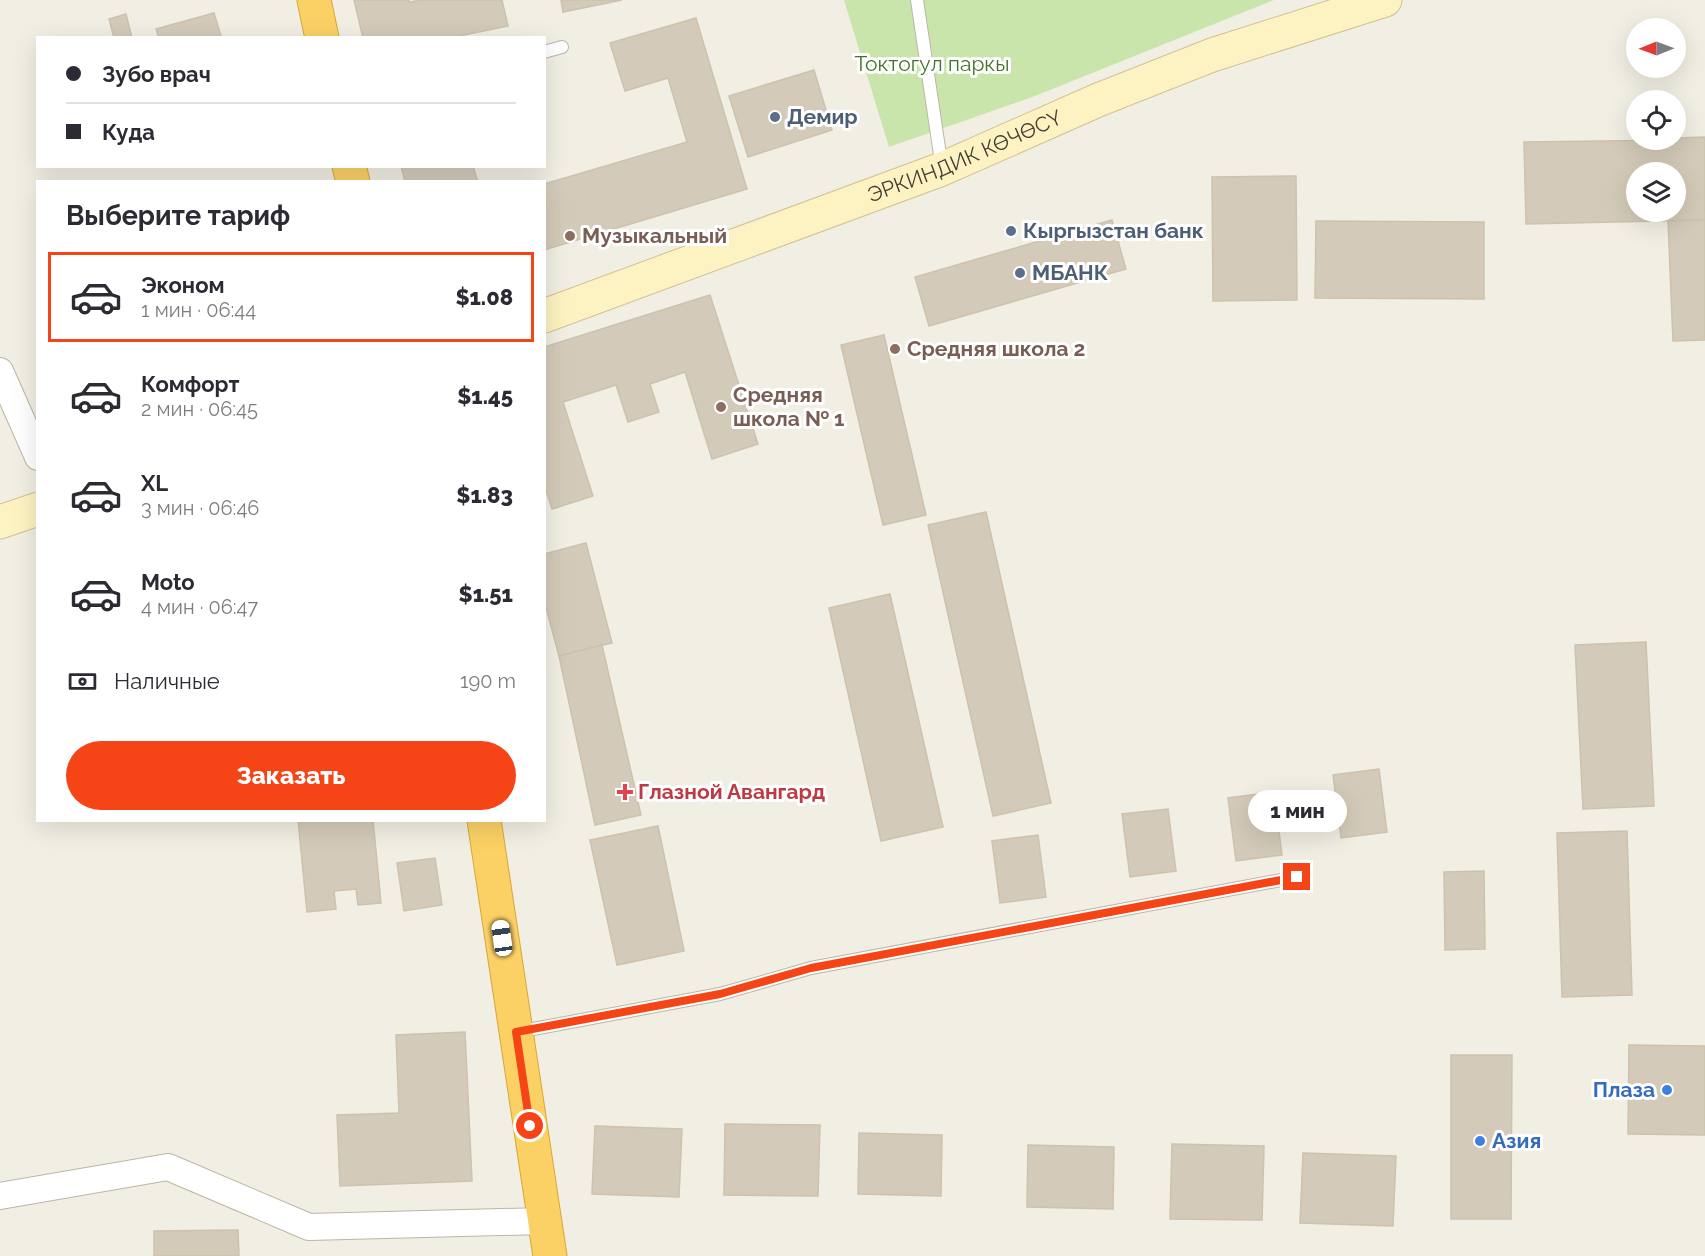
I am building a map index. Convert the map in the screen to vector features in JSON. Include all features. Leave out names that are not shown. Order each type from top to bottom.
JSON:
[{"type":"highway","points":[[314,0],[322,36]]},
{"type":"highway","points":[[484,822],[549,1256]]},
{"type":"main road","name":"ЭРКИНДИК КӨЧӨСҮ","points":[[546,315],[942,169],[1098,100],[1212,55],[1385,0]]},
{"type":"main road","points":[[0,522],[36,510]]},
{"type":"street","points":[[0,371],[36,452]]},
{"type":"street","points":[[0,1196],[168,1167],[309,1227],[544,1221]]},
{"type":"lane","points":[[917,0],[942,169]]},
{"type":"lane","points":[[546,51],[562,47]]},
{"type":"lane","points":[[516,1032],[720,994],[811,968],[1297,877]]},
{"type":"green space","name":"Токтогул паркы","points":[[844,0],[1274,0],[1035,96],[889,147]]},
{"type":"building","points":[[354,0],[409,0],[409,2],[502,0],[508,26],[460,36],[363,36]]},
{"type":"building","points":[[561,0],[622,0],[563,12]]},
{"type":"building","points":[[214,13],[221,36],[158,36],[156,29]]},
{"type":"building","points":[[126,14],[132,36],[113,36],[109,19]]},
{"type":"building","points":[[696,18],[747,189],[546,249],[546,183],[687,142],[668,78],[625,91],[610,43]]},
{"type":"building","points":[[814,70],[832,130],[748,157],[729,96]]},
{"type":"building","points":[[1705,137],[1705,220],[1686,220],[1686,162],[1626,162],[1626,222],[1526,224],[1524,142],[1626,141],[1626,150],[1686,150],[1686,138]]},
{"type":"building","points":[[402,168],[474,168],[477,180],[404,180]]},
{"type":"building","points":[[1296,176],[1297,300],[1213,301],[1212,177]]},
{"type":"building","name":"МБАНК","points":[[1112,220],[1126,269],[929,326],[915,277]]},
{"type":"building","points":[[1705,220],[1705,340],[1673,341],[1668,222]]},
{"type":"building","points":[[1316,221],[1484,222],[1484,299],[1315,298]]},
{"type":"building","name":"Средняя школа № 1","points":[[710,295],[758,444],[712,459],[685,372],[650,384],[659,412],[628,422],[616,385],[563,402],[593,496],[552,509],[546,490],[546,346]]},
{"type":"building","points":[[884,335],[926,515],[883,525],[841,345]]},
{"type":"building","points":[[986,512],[1051,803],[993,816],[928,525]]},
{"type":"building","points":[[586,543],[612,643],[559,656],[546,607],[546,553]]},
{"type":"building","points":[[890,594],[943,827],[881,841],[829,608]]},
{"type":"building","points":[[1646,642],[1654,806],[1583,809],[1575,645]]},
{"type":"building","points":[[602,645],[641,815],[595,825],[559,656]]},
{"type":"building","points":[[1379,769],[1387,832],[1341,838],[1333,775]]},
{"type":"building","points":[[1274,792],[1282,855],[1236,861],[1228,798]]},
{"type":"building","points":[[1168,809],[1176,871],[1130,877],[1122,814]]},
{"type":"building","points":[[298,822],[373,822],[381,903],[358,905],[356,889],[334,891],[336,909],[307,912]]},
{"type":"building","points":[[658,826],[684,951],[617,965],[590,840]]},
{"type":"building","points":[[1627,831],[1632,995],[1562,997],[1557,833]]},
{"type":"building","points":[[1038,835],[1046,897],[1000,903],[992,841]]},
{"type":"building","points":[[435,858],[442,905],[404,911],[397,863]]},
{"type":"building","points":[[1484,871],[1485,949],[1445,950],[1444,872]]},
{"type":"building","points":[[465,1032],[472,1181],[340,1186],[337,1115],[399,1113],[396,1035]]},
{"type":"building","name":"Плаза","points":[[1629,1045],[1705,1046],[1705,1135],[1628,1134]]},
{"type":"building","points":[[1451,1055],[1512,1055],[1511,1219],[1451,1219]]},
{"type":"building","points":[[725,1124],[820,1125],[818,1196],[724,1195]]},
{"type":"building","points":[[595,1126],[682,1129],[679,1197],[592,1194]]},
{"type":"building","points":[[859,1133],[942,1135],[941,1196],[858,1194]]},
{"type":"building","points":[[1172,1144],[1264,1146],[1262,1220],[1170,1219]]},
{"type":"building","points":[[1028,1145],[1114,1147],[1113,1209],[1027,1207]]},
{"type":"building","points":[[1303,1153],[1396,1156],[1393,1226],[1300,1223]]},
{"type":"building","points":[[238,1230],[239,1256],[154,1256],[154,1231]]},
{"type":"place","name":"Демир","points":[[775,117]]},
{"type":"place","name":"Кыргызстан банк","points":[[1011,231]]},
{"type":"place","name":"Музыкальный","points":[[570,236]]},
{"type":"place","name":"МБАНК","points":[[1020,273]]},
{"type":"place","name":"Средняя школа 2","points":[[895,349]]},
{"type":"place","name":"Средняя школа № 1","points":[[721,407]]},
{"type":"place","name":"Глазной Авангард","points":[[625,792]]},
{"type":"place","name":"Плаза","points":[[1667,1090]]},
{"type":"place","name":"Азия","points":[[1480,1141]]},
{"type":"route","points":[[530,1126],[516,1032],[720,994],[811,968],[1297,877]]}]
